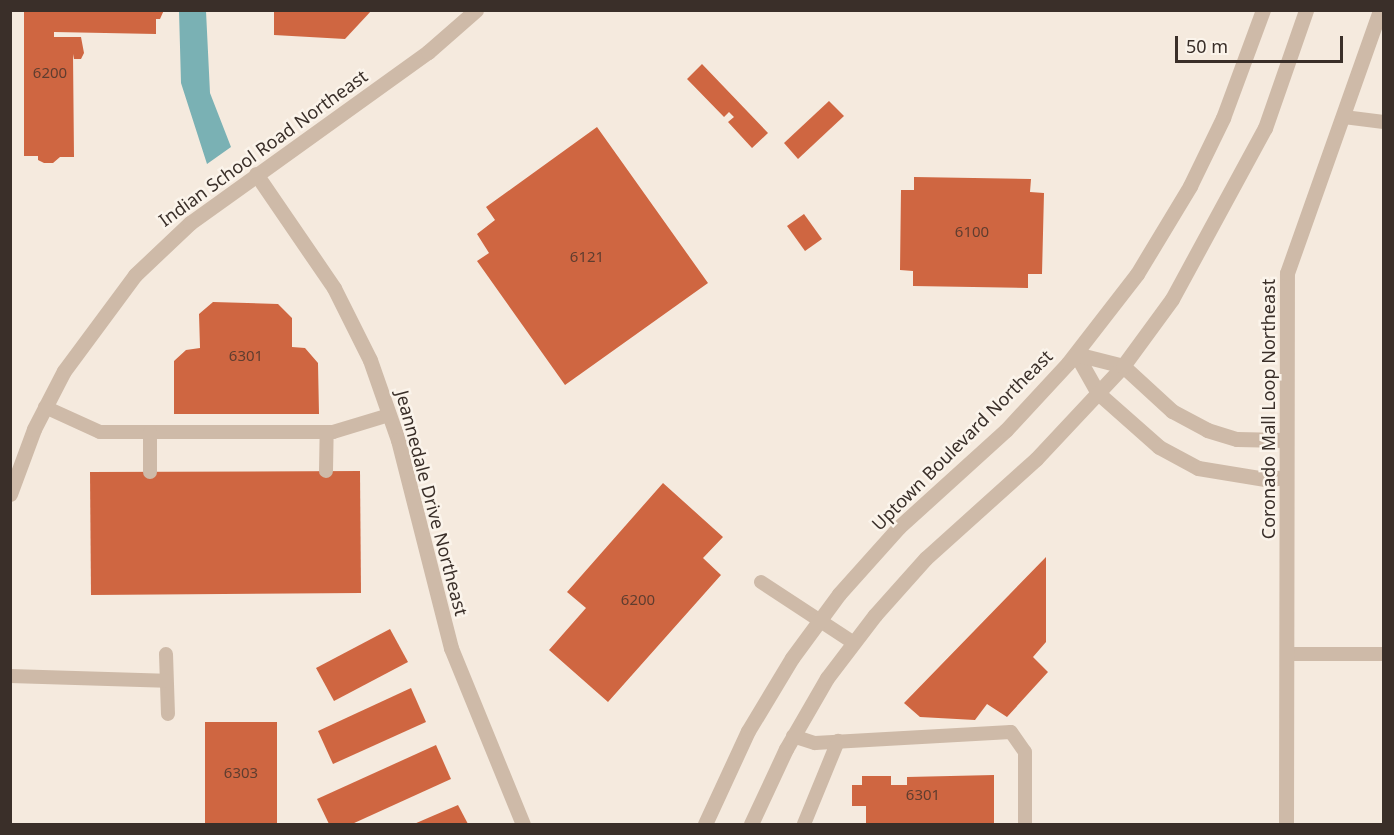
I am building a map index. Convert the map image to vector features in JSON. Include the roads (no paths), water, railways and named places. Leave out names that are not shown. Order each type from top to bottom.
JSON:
[{"type":"street","name":"Indian School Road Northeast","points":[[10,494],[45,407],[87,337],[135,275],[190,223],[428,52],[476,10]]},
{"type":"street","name":"Uptown Boulevard Northeast","points":[[705,825],[748,731],[792,658],[820,620],[899,527],[1006,430],[1076,354],[1137,274],[1191,186],[1223,118],[1263,10]]},
{"type":"street","points":[[751,825],[794,736],[828,678],[854,643],[926,558],[1036,459],[1123,366],[1172,299],[1226,205],[1265,128],[1306,10]]},
{"type":"street","name":"Coronado Mall Loop Northeast","points":[[1286,825],[1287,273],[1380,10]]},
{"type":"street","name":"Jeannedale Drive Northeast","points":[[256,174],[334,288],[370,360],[389,415],[451,648],[524,825]]},
{"type":"street","points":[[1076,354],[1123,366],[1172,411],[1200,427],[1237,439],[1286,440]]},
{"type":"street","points":[[1076,354],[1098,393],[1159,447],[1198,468],[1265,479],[1286,477]]},
{"type":"lane","points":[[1344,117],[1383,122]]},
{"type":"lane","points":[[45,407],[100,432],[327,432],[389,415]]},
{"type":"lane","points":[[150,432],[150,472]]},
{"type":"lane","points":[[326,471],[327,432]]},
{"type":"lane","points":[[761,582],[854,643]]},
{"type":"lane","points":[[166,654],[165,681],[168,714]]},
{"type":"lane","points":[[1287,654],[1383,654]]},
{"type":"lane","points":[[10,676],[165,681]]},
{"type":"lane","points":[[794,736],[815,742],[1011,732],[1025,752],[1025,825]]},
{"type":"lane","points":[[804,825],[838,741]]},
{"type":"water","points":[[179,11],[206,11],[210,93],[231,147],[207,164],[181,83]]}]
